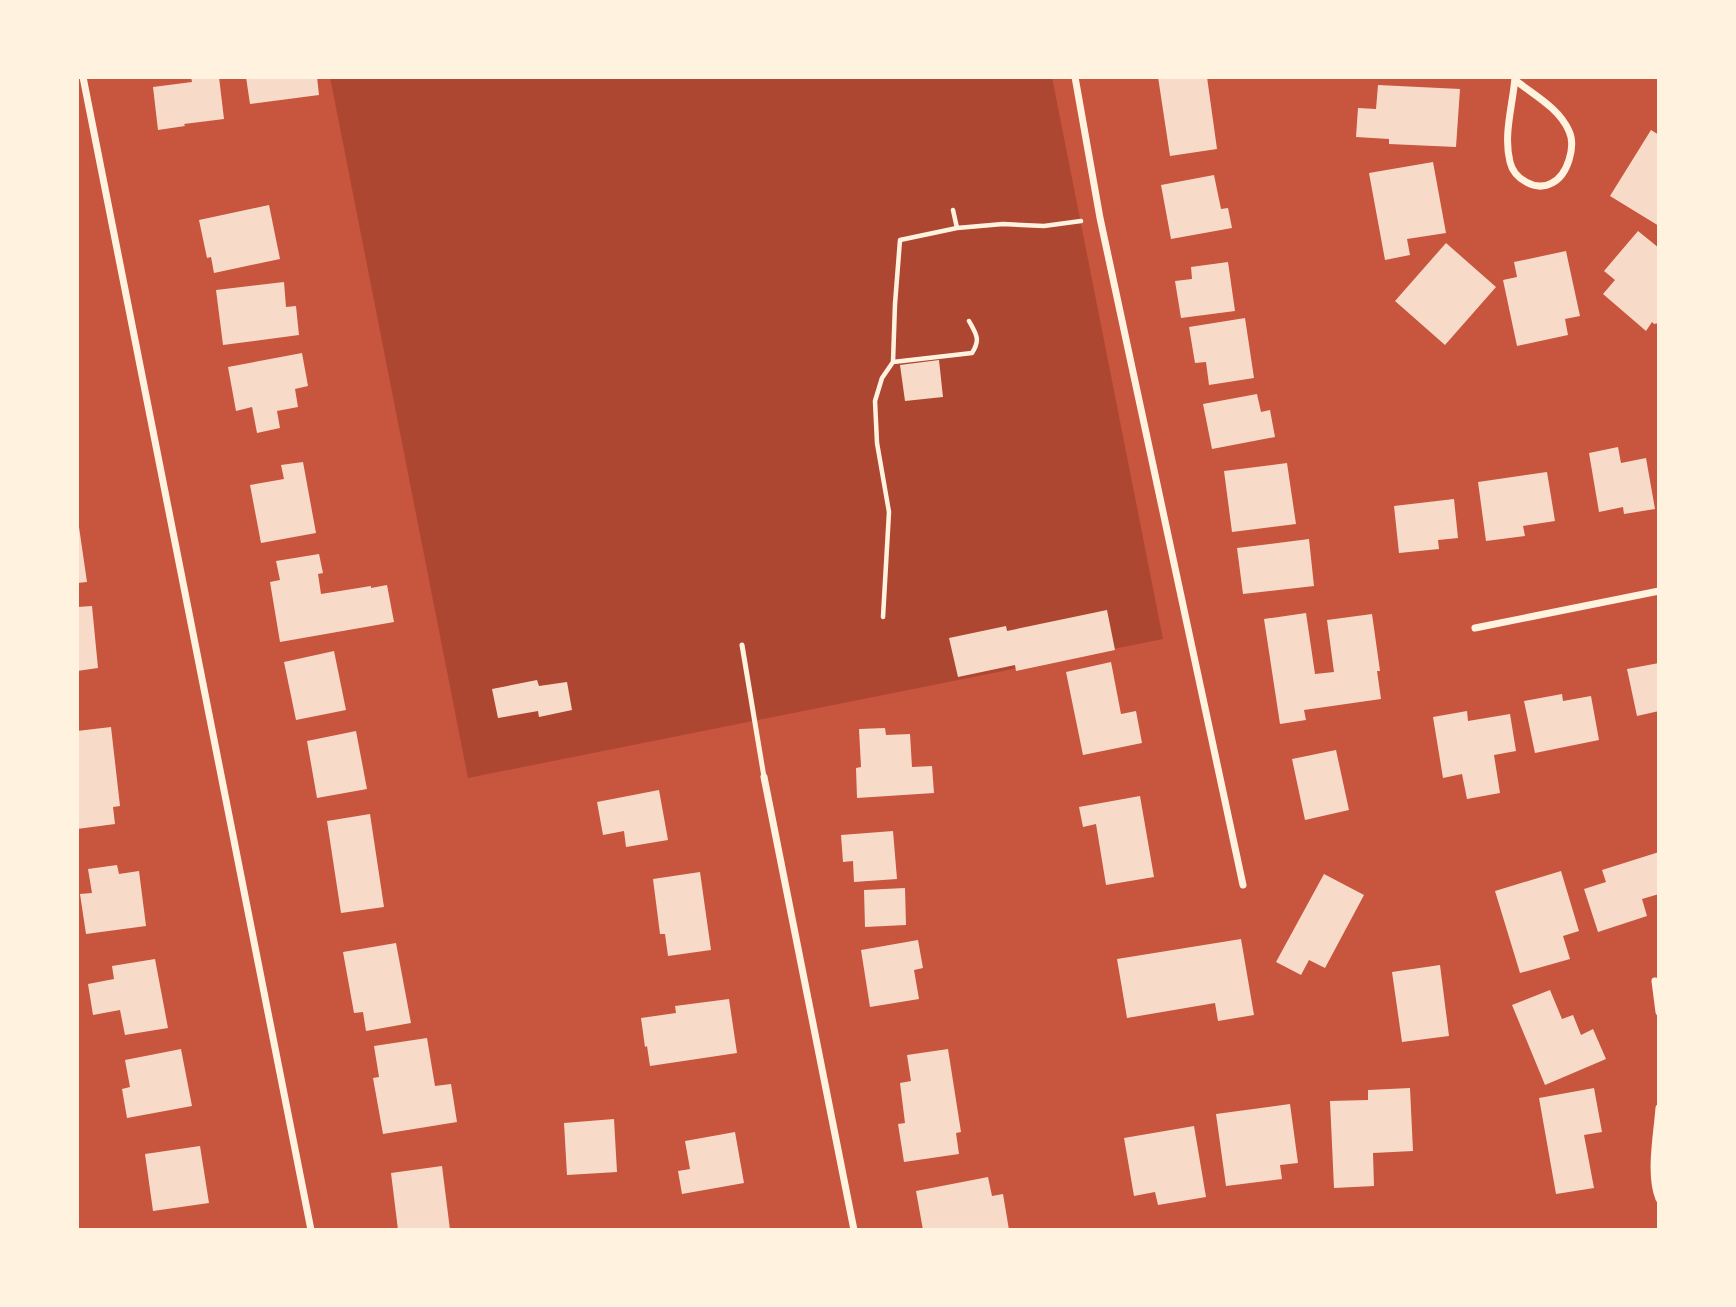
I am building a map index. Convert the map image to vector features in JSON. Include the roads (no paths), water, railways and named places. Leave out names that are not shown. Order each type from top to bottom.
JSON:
[{"type":"street","points":[[83,77],[311,1230]]},
{"type":"street","points":[[1075,77],[1100,218],[1243,884]]},
{"type":"street","points":[[1515,79],[1553,109],[1570,132],[1571,154],[1565,170],[1552,184],[1538,186],[1521,180],[1510,165],[1507,139],[1515,79]]},
{"type":"street","points":[[1475,628],[1659,591]]},
{"type":"street","points":[[764,777],[854,1230]]},
{"type":"street","points":[[1655,981],[1659,1012]]},
{"type":"street","points":[[1659,1108],[1654,1169],[1659,1199]]},
{"type":"lane","points":[[742,645],[764,777]]}]
